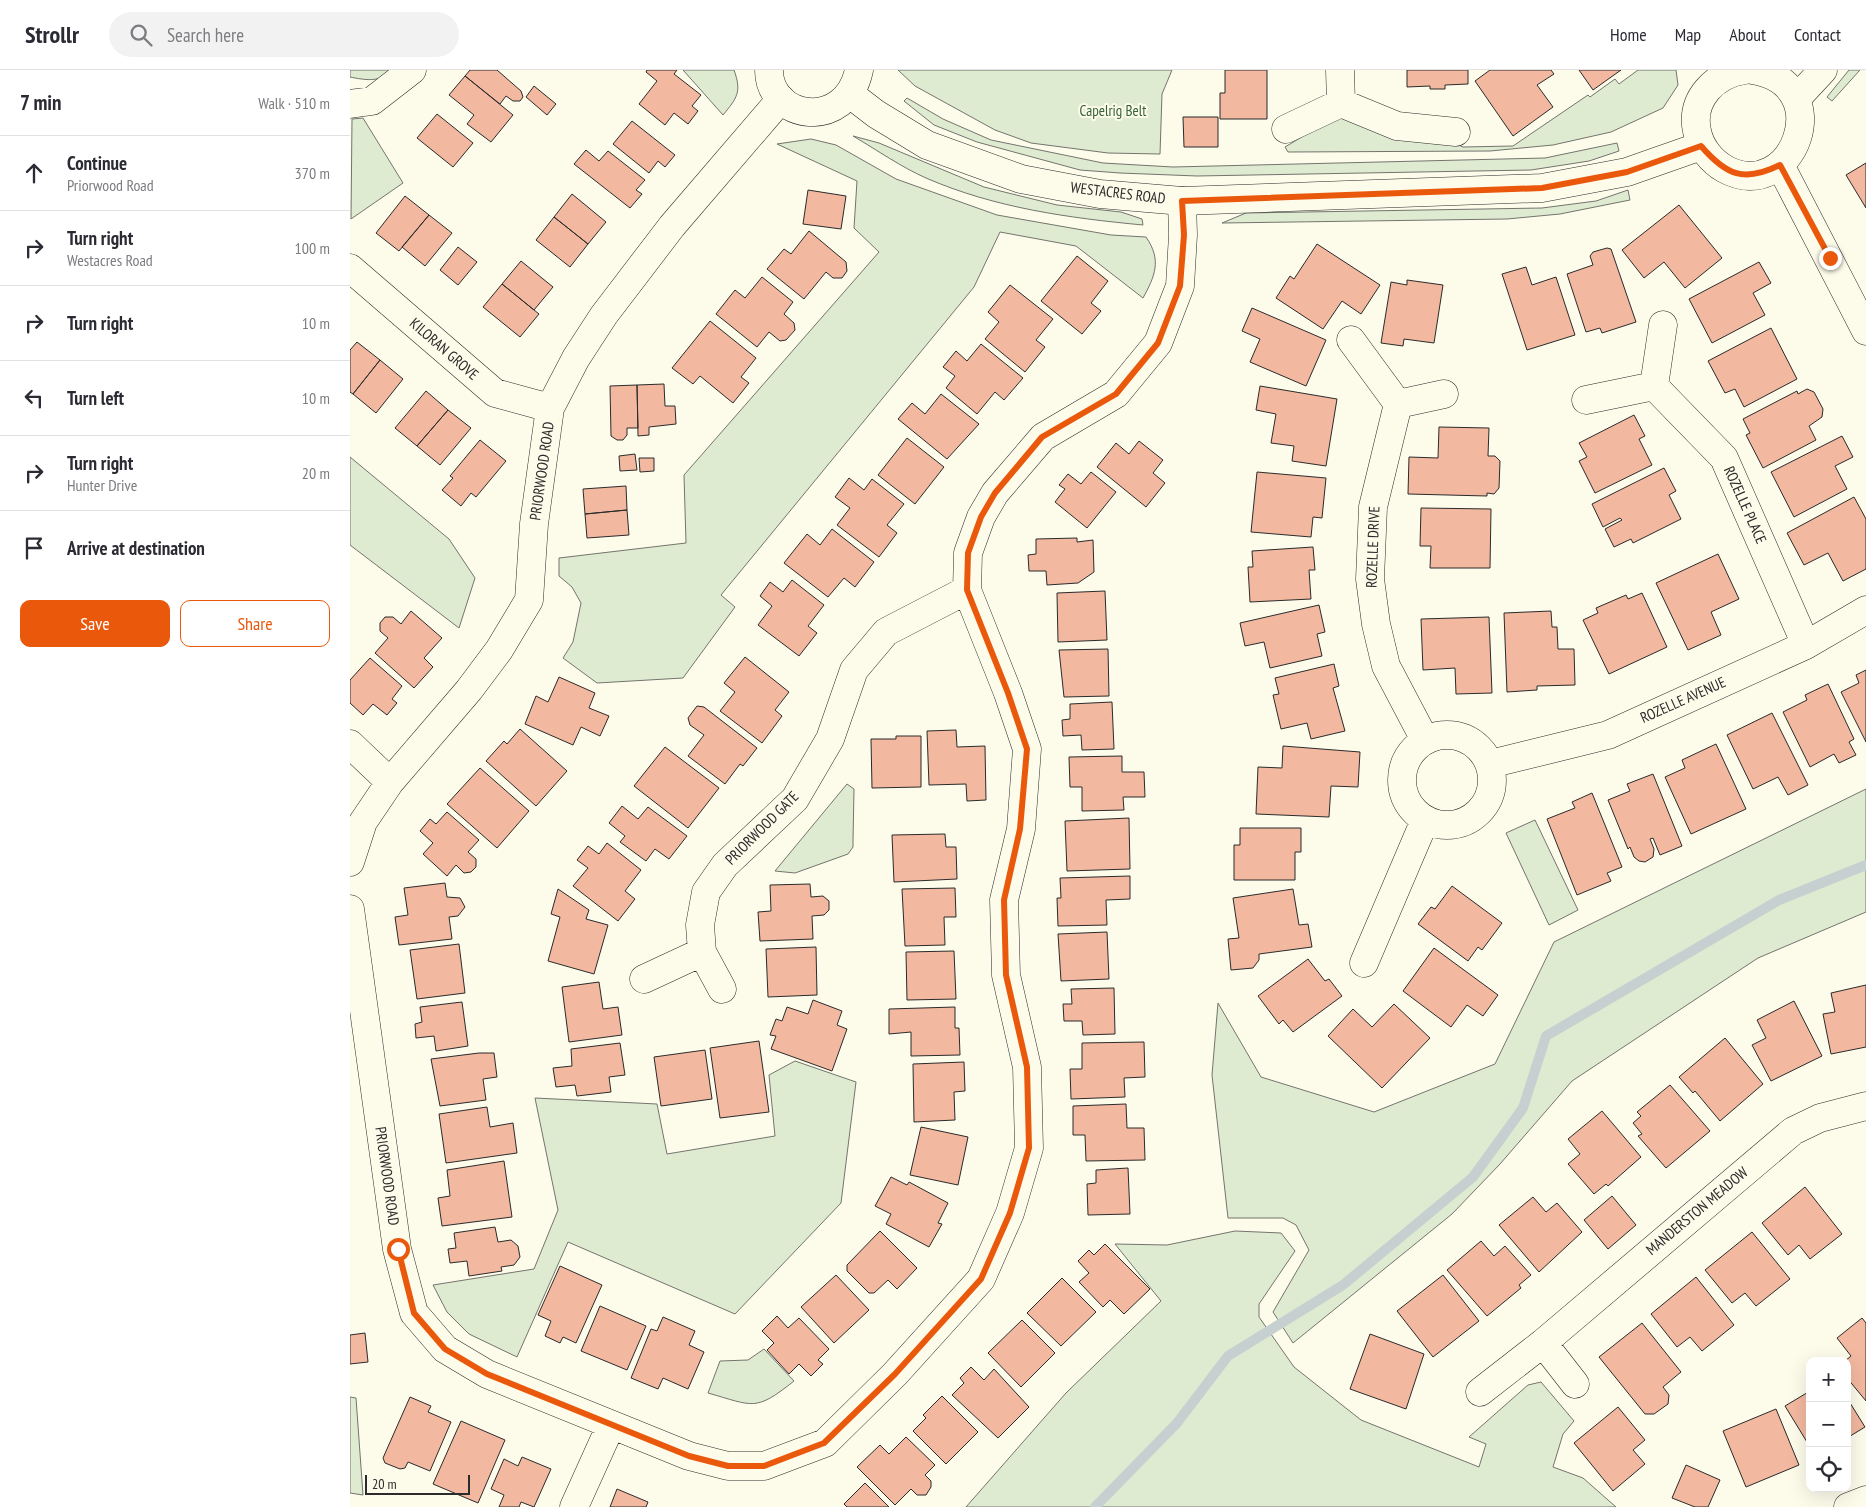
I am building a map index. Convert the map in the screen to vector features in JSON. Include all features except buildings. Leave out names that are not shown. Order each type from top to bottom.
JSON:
[{"type":"street","points":[[350,104],[372,101],[412,70]]},
{"type":"street","points":[[769,70],[773,88],[781,99],[794,108],[809,112],[831,108],[854,82]]},
{"type":"street","points":[[1340,70],[1341,103]]},
{"type":"street","points":[[1745,70],[1716,74],[1698,107],[1696,126],[1701,146],[1717,164],[1732,172],[1748,175],[1765,172],[1780,165],[1793,151],[1800,134],[1801,116],[1796,98],[1788,87],[1777,78],[1764,72],[1752,70]]},
{"type":"street","points":[[1796,98],[1823,70]]},
{"type":"street","name":"WESTACRES ROAD","points":[[854,82],[876,114],[927,145],[1021,179],[1100,194],[1182,201],[1542,188],[1627,172],[1701,146]]},
{"type":"street","name":"PRIORWOOD ROAD","points":[[350,862],[363,822],[390,782],[469,690],[499,650],[529,600],[534,524],[550,408],[576,358],[604,315],[672,226],[781,99]]},
{"type":"street","points":[[1286,129],[1341,103],[1396,126],[1456,132]]},
{"type":"street","points":[[1780,165],[1858,294],[1866,331]]},
{"type":"street","name":"PRIORWOOD ROAD","points":[[350,909],[398,1249],[414,1313],[445,1349],[487,1374],[610,1425],[689,1456],[728,1466],[764,1466],[824,1443],[895,1374],[981,1279],[1010,1213],[1029,1148],[1027,1067],[1006,975],[1004,900],[1020,829],[1027,749],[1008,693],[967,590],[968,553],[981,517],[995,493],[1042,437],[1116,394],[1158,343],[1180,286],[1184,235],[1182,201]]},
{"type":"street","name":"KILORAN GROVE","points":[[350,268],[495,393],[550,408]]},
{"type":"street","points":[[1586,400],[1654,386],[1663,325]]},
{"type":"street","points":[[1351,340],[1398,404],[1444,394]]},
{"type":"street","name":"ROZELLE PLACE","points":[[1654,386],[1724,458],[1806,644]]},
{"type":"street","name":"ROZELLE DRIVE","points":[[1398,404],[1373,507],[1370,579],[1376,624],[1386,666],[1425,740]]},
{"type":"street","name":"PRIORWOOD GATE","points":[[722,989],[702,952],[700,925],[706,892],[725,866],[795,799],[830,739],[854,670],[886,632],[967,590]]},
{"type":"street","name":"ROZELLE AVENUE","points":[[1490,764],[1608,735],[1806,644],[1866,610]]},
{"type":"street","points":[[1440,735],[1458,736],[1473,742],[1484,753],[1490,764],[1493,779],[1491,796],[1483,809],[1464,823],[1448,826],[1425,820],[1413,810],[1405,796],[1402,773],[1408,758],[1425,740],[1440,735]]},
{"type":"street","points":[[350,744],[390,782]]},
{"type":"street","points":[[1364,963],[1425,820]]},
{"type":"street","points":[[644,979],[702,952]]},
{"type":"street","name":"MANDERSTON MEADOW","points":[[1480,1392],[1543,1343],[1793,1131],[1820,1118],[1866,1106]]},
{"type":"street","points":[[1543,1343],[1576,1384]]},
{"type":"street","points":[[574,1507],[610,1425]]},
{"type":"street","points":[[1848,1507],[1866,1500]]},
{"type":"green space","points":[[350,70],[392,70],[378,79],[367,80],[350,77]]},
{"type":"green space","points":[[683,70],[734,70],[738,84],[737,94],[723,115]]},
{"type":"green space","name":"Capelrig Belt","points":[[898,70],[1172,70],[1162,94],[1160,154],[1108,153],[1031,143],[995,130],[915,86]]},
{"type":"green space","points":[[1638,70],[1676,70],[1678,85],[1663,108],[1611,132],[1553,145],[1490,151],[1288,152],[1285,147],[1337,116],[1440,136],[1463,147],[1513,146],[1588,95],[1590,97],[1615,79],[1619,84]]},
{"type":"green space","points":[[1849,70],[1860,70],[1832,101],[1827,97]]},
{"type":"green space","points":[[907,98],[943,119],[991,140],[1103,163],[1173,167],[1545,158],[1617,143],[1619,151],[1589,161],[1531,170],[1197,176],[1120,173],[1080,170],[977,142],[934,125],[904,101]]},
{"type":"green space","points":[[363,118],[403,183],[351,219],[352,119]]},
{"type":"green space","points":[[853,136],[879,143],[984,187],[1057,205],[1121,212],[1142,219],[1143,225],[1060,215],[979,197],[917,174]]},
{"type":"green space","points":[[811,139],[836,145],[896,179],[997,215],[1111,235],[1146,237],[1154,253],[1155,261],[1151,282],[1143,298],[1076,246],[1000,232],[974,287],[721,595],[735,607],[683,678],[597,683],[563,658],[573,642],[581,603],[572,587],[559,576],[559,558],[686,543],[684,475],[879,252],[854,228],[857,181],[777,144]]},
{"type":"green space","points":[[1628,190],[1630,200],[1560,214],[1507,219],[1222,223],[1246,213],[1542,208],[1596,201]]},
{"type":"green space","points":[[350,457],[449,539],[475,578],[459,628],[350,545]]},
{"type":"green space","points":[[847,784],[854,789],[853,847],[848,854],[795,873],[775,871]]},
{"type":"green space","points":[[1866,789],[1866,912],[1758,958],[1572,1081],[1500,1164],[1452,1214],[1293,1343],[1273,1312],[1309,1250],[1296,1225],[1283,1218],[1228,1218],[1212,1075],[1218,1003],[1261,1077],[1374,1112],[1495,1064],[1554,942]]},
{"type":"green space","points":[[1535,820],[1578,910],[1549,925],[1506,833]]},
{"type":"green space","points":[[795,1061],[856,1082],[841,1203],[735,1314],[568,1242],[517,1357],[469,1334],[447,1312],[433,1285],[534,1269],[558,1210],[535,1098],[657,1104],[667,1154],[775,1136],[769,1075]]},
{"type":"green space","points":[[1235,1231],[1281,1233],[1295,1251],[1259,1304],[1259,1317],[1294,1367],[1361,1420],[1479,1467],[1486,1444],[1469,1437],[1528,1385],[1541,1382],[1574,1421],[1563,1434],[1553,1467],[1583,1478],[1616,1507],[966,1507],[1066,1393],[1161,1301],[1115,1244],[1167,1245]]},
{"type":"green space","points":[[764,1349],[794,1381],[771,1398],[754,1404],[735,1401],[708,1393],[720,1361],[748,1360]]},
{"type":"green space","points":[[350,1397],[356,1398],[363,1495],[350,1493]]},
{"type":"waterway","points":[[1095,1507],[1177,1423],[1228,1356],[1343,1285],[1473,1177],[1523,1108],[1546,1036],[1779,900],[1866,865]]},
{"type":"route","points":[[398,1249],[404,1281],[414,1313],[445,1349],[487,1374],[689,1456],[728,1466],[764,1466],[824,1443],[895,1374],[981,1279],[1010,1213],[1029,1148],[1027,1067],[1006,975],[1004,900],[1020,829],[1027,749],[1008,693],[967,590],[968,553],[981,517],[995,493],[1042,437],[1116,394],[1158,343],[1180,286],[1184,235],[1182,201],[1542,188],[1627,172],[1701,146],[1717,164],[1732,172],[1748,175],[1765,172],[1780,165],[1830,258]]}]
